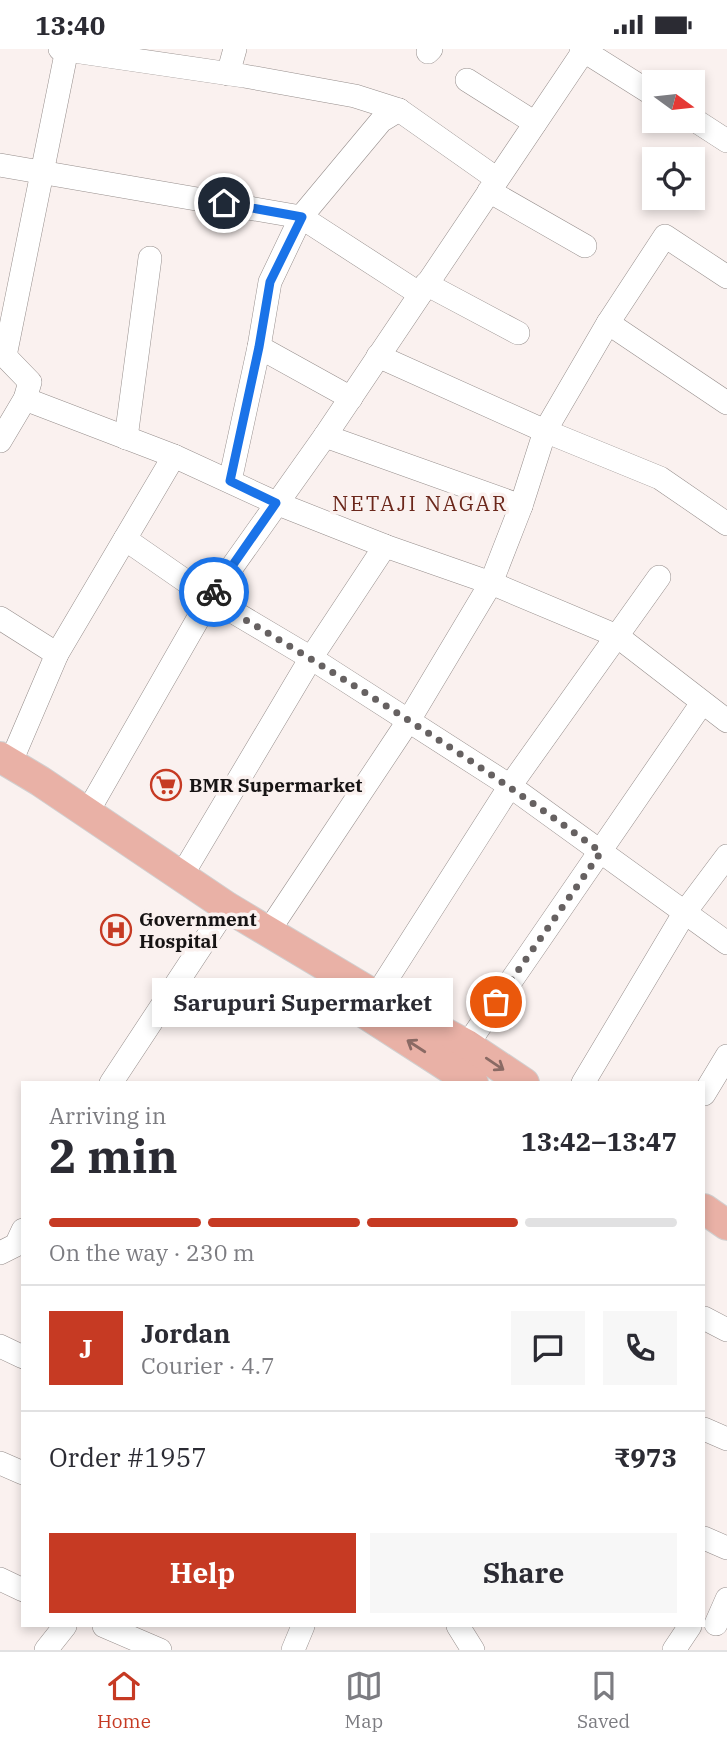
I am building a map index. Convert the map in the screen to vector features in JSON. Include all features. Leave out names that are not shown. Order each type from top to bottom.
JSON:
[{"type":"main road","points":[[3,766],[40,781],[182,876],[223,913],[268,932],[376,996],[467,1045],[521,1081]]},
{"type":"main road","points":[[3,766],[470,1081]]},
{"type":"main road","points":[[705,1210],[727,1225]]},
{"type":"main road","points":[[705,1226],[727,1237]]},
{"type":"street","points":[[60,49],[355,96],[399,110],[493,185],[585,246]]},
{"type":"street","points":[[0,441],[25,399],[30,382],[3,353],[67,49]]},
{"type":"street","points":[[228,74],[235,49]]},
{"type":"street","points":[[87,813],[210,599],[351,398],[583,50],[642,87]]},
{"type":"street","points":[[467,80],[535,123]]},
{"type":"street","points":[[230,481],[270,282],[302,217],[381,121],[399,110]]},
{"type":"street","points":[[705,127],[727,141]]},
{"type":"street","points":[[0,165],[43,170],[302,217],[423,289],[518,333]]},
{"type":"street","points":[[268,932],[409,720],[491,583],[521,506],[545,431],[608,323],[665,236],[727,277]]},
{"type":"street","points":[[126,438],[150,258]]},
{"type":"street","points":[[608,323],[727,403]]},
{"type":"street","points":[[259,347],[351,398]]},
{"type":"street","points":[[378,356],[545,431],[660,478],[727,524]]},
{"type":"street","points":[[25,399],[174,456],[276,503],[385,546],[491,583],[617,636],[727,722]]},
{"type":"street","points":[[325,436],[521,506]]},
{"type":"street","points":[[3,766],[57,655],[174,456]]},
{"type":"street","points":[[125,539],[210,599],[311,658],[510,786],[727,943]]},
{"type":"street","points":[[182,876],[311,658],[385,546]]},
{"type":"street","points":[[376,996],[510,786],[659,577]]},
{"type":"street","points":[[0,618],[57,655]]},
{"type":"street","points":[[467,1045],[702,703]]},
{"type":"street","points":[[584,1081],[685,912],[727,856]]},
{"type":"street","points":[[112,1081],[223,913]]},
{"type":"street","points":[[705,1092],[727,1056]]},
{"type":"street","points":[[705,1318],[727,1329]]},
{"type":"street","points":[[0,1346],[21,1356]]},
{"type":"street","points":[[705,1429],[727,1439]]},
{"type":"street","points":[[0,1463],[21,1472]]},
{"type":"street","points":[[705,1538],[727,1548]]},
{"type":"street","points":[[0,1579],[21,1589]]},
{"type":"street","points":[[716,1625],[727,1599]]},
{"type":"street","points":[[46,1650],[64,1627]]},
{"type":"street","points":[[106,1627],[160,1650]]},
{"type":"street","points":[[293,1650],[303,1627]]},
{"type":"street","points":[[459,1627],[473,1650]]},
{"type":"street","points":[[674,1650],[689,1627]]},
{"type":"way so far","points":[[214,592],[210,599],[311,658],[450,746],[601,852],[496,1002]]},
{"type":"place","name":"BMR Supermarket","points":[[166,785]]},
{"type":"place","name":"Government Hospital","points":[[116,930]]},
{"type":"place","name":"Sarupuri Supermarket","points":[[496,1002]]},
{"type":"district","name":"NETAJI NAGAR","points":[[420,504]]},
{"type":"route","points":[[214,592],[276,503],[230,481],[270,282],[302,217],[224,203]]}]
